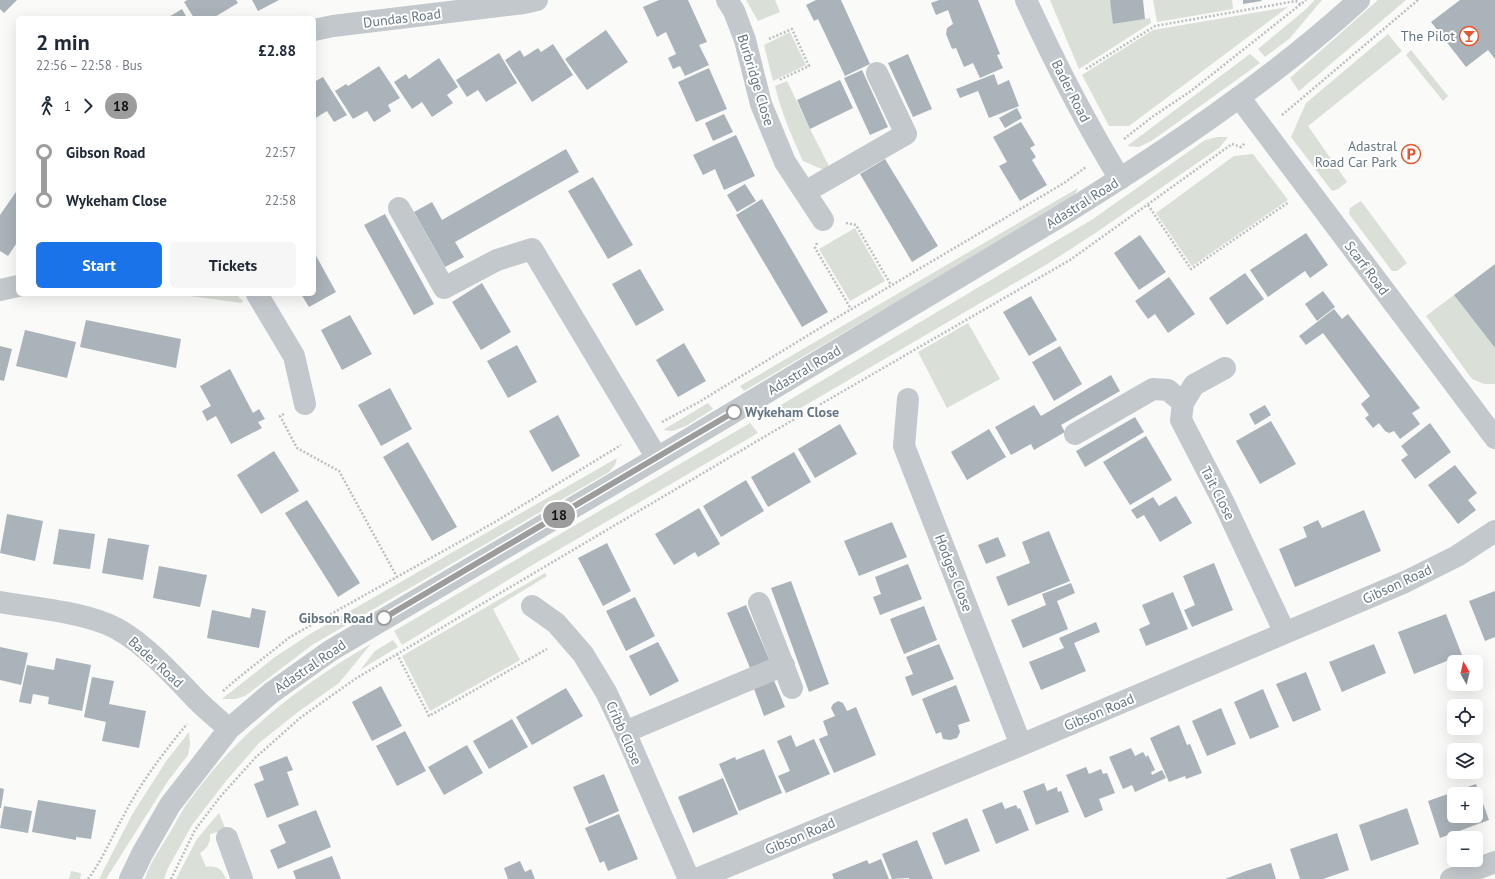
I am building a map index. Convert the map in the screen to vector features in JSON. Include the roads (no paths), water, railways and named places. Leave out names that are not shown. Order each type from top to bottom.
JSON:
[{"type":"street","name":"Dundas Road","points":[[316,30],[333,26],[524,3],[537,0]]},
{"type":"street","name":"Burbridge Close","points":[[727,0],[734,11],[747,49],[760,104],[785,162],[823,220]]},
{"type":"street","name":"Bader Road","points":[[1026,0],[1066,82],[1104,154],[1120,179]]},
{"type":"street","name":"Adastral Road","points":[[130,879],[170,804],[229,729],[271,693],[330,650],[657,458],[1060,217],[1120,179],[1239,97],[1324,32],[1359,0]]},
{"type":"street","points":[[805,192],[906,134],[877,74]]},
{"type":"street","name":"Scarf Road","points":[[1239,97],[1308,190],[1492,428]]},
{"type":"street","points":[[399,208],[444,288],[496,260],[532,249],[657,458]]},
{"type":"street","points":[[0,290],[16,286]]},
{"type":"street","points":[[258,296],[294,356],[305,404]]},
{"type":"street","name":"Tait Close","points":[[1225,368],[1194,385],[1183,403],[1181,420],[1223,501],[1285,633]]},
{"type":"street","points":[[1075,434],[1153,389],[1168,390],[1183,403]]},
{"type":"street","name":"Hodges Close","points":[[908,399],[904,446],[1021,745]]},
{"type":"street","name":"Gibson Road","points":[[697,879],[1021,745],[1405,582],[1457,556],[1495,531]]},
{"type":"street","name":"Bader Road","points":[[0,602],[72,614],[108,625],[138,642],[203,706],[229,729]]},
{"type":"street","points":[[759,603],[792,688]]},
{"type":"street","name":"Cribb Close","points":[[532,606],[556,623],[583,654],[606,692],[625,732],[688,879]]},
{"type":"street","points":[[625,732],[784,665]]},
{"type":"street","points":[[227,838],[242,879]]},
{"type":"street","points":[[1451,879],[1495,862]]},
{"type":"place","name":"The Pilot","points":[[1469,36]]},
{"type":"place","name":"Adastral Road Car Park","points":[[1411,154]]},
{"type":"place","name":"Wykeham Close","points":[[734,412]]},
{"type":"place","name":"Gibson Road","points":[[384,618]]}]
